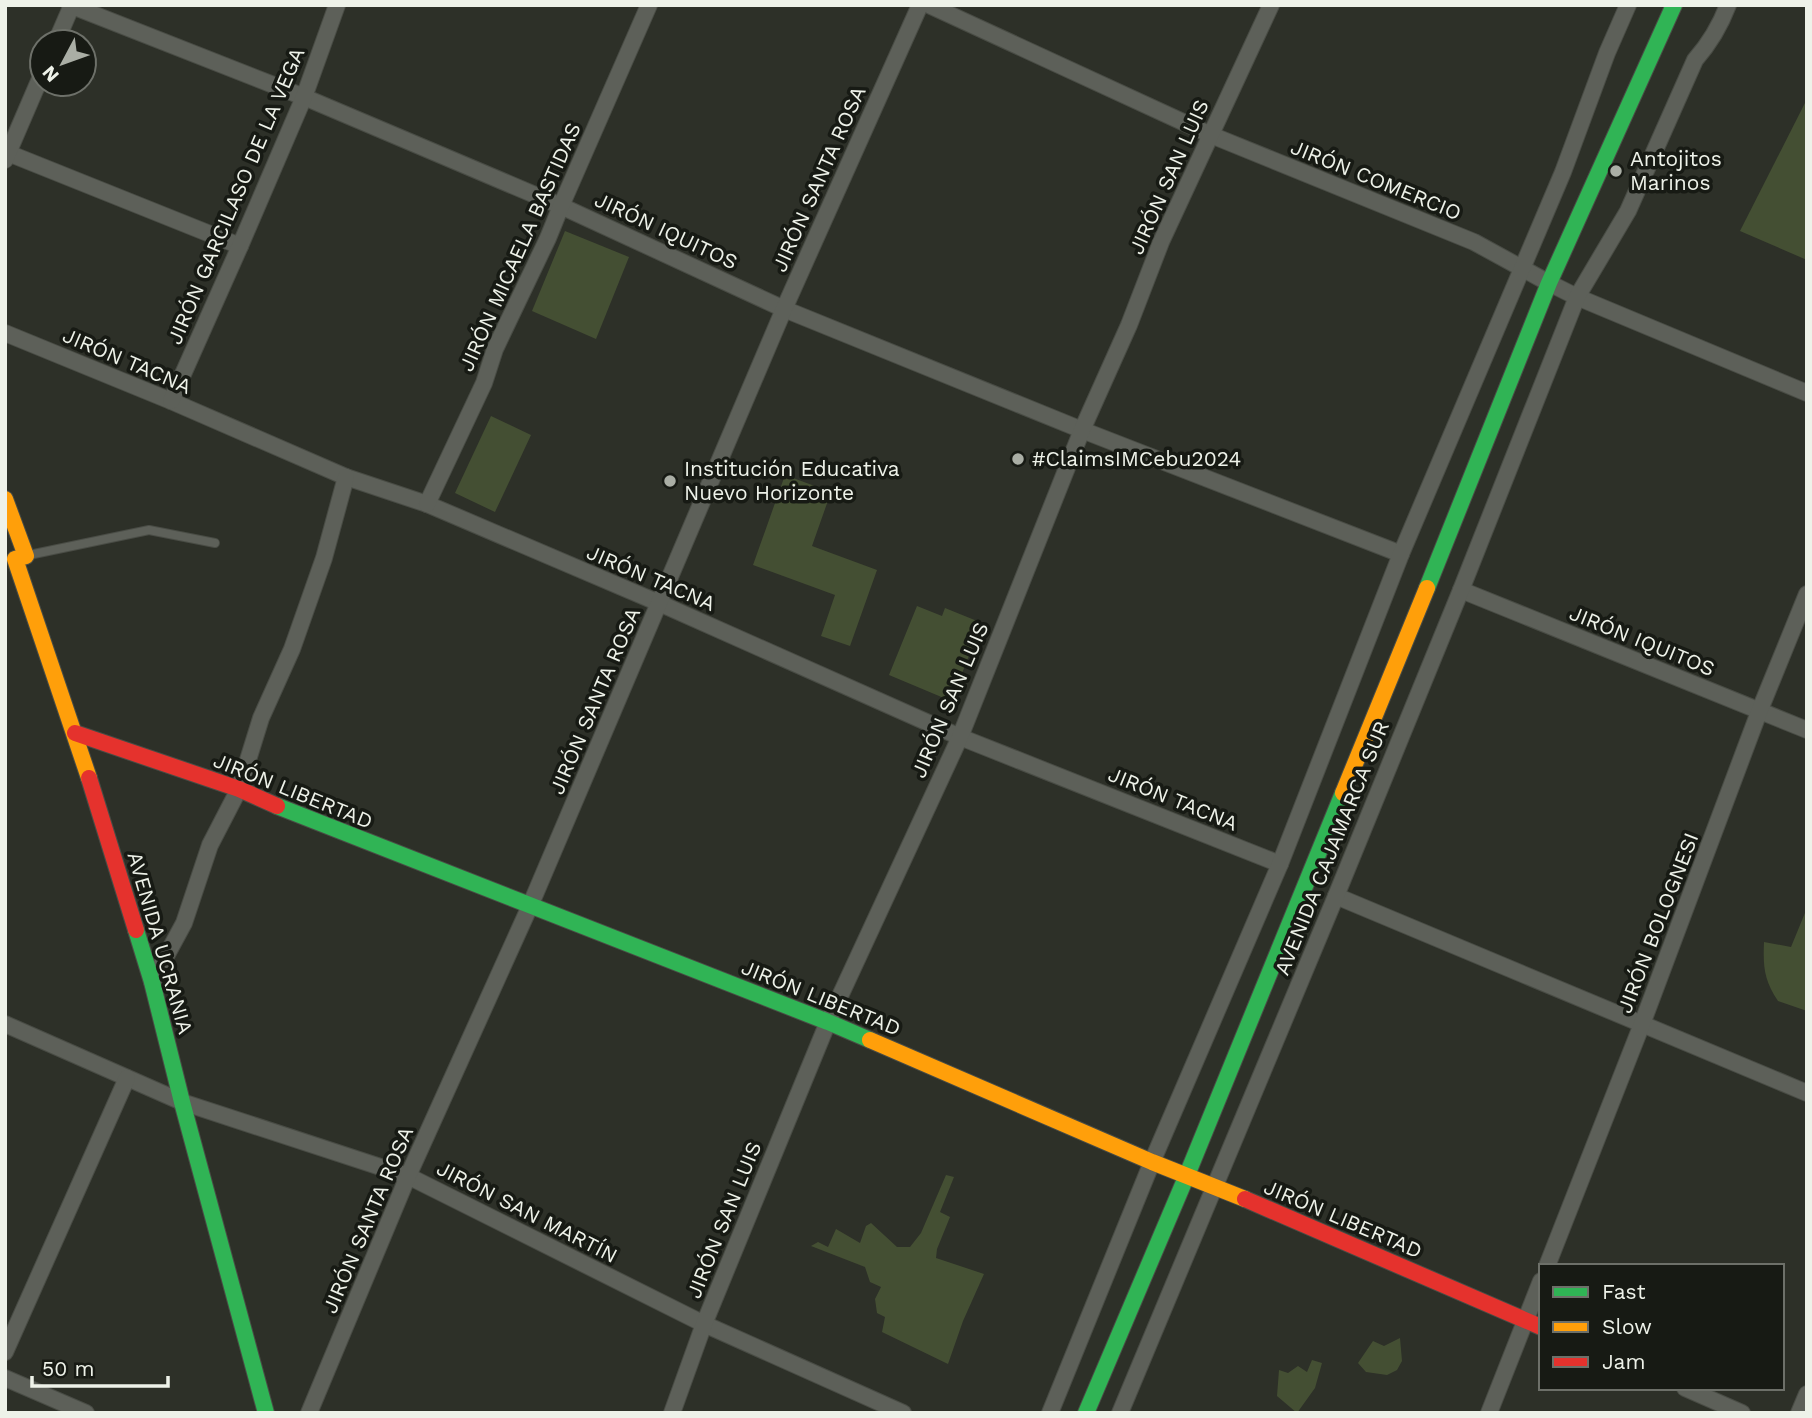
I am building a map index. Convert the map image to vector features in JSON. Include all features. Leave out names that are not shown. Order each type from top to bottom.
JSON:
[{"type":"main road","points":[[1086,1413],[1187,1175],[1549,284],[1674,5]]},
{"type":"main road","name":"AVENIDA UCRANIA","points":[[5,499],[16,559],[75,733],[152,982],[266,1413]]},
{"type":"main road","name":"JIRÓN LIBERTAD","points":[[75,733],[239,789],[296,816],[828,1022],[1539,1326]]},
{"type":"street","name":"JIRÓN IQUITOS","points":[[71,5],[304,97],[561,206],[784,309],[1082,430],[1401,554]]},
{"type":"street","points":[[62,28],[71,5]]},
{"type":"street","name":"JIRÓN GARCILASO DE LA VEGA","points":[[171,401],[304,97],[337,5]]},
{"type":"street","name":"JIRÓN MICAELA BASTIDAS","points":[[427,504],[484,383],[495,349],[544,248],[649,5]]},
{"type":"street","name":"JIRÓN SANTA ROSA","points":[[309,1413],[408,1176],[530,906],[784,309],[920,5]]},
{"type":"street","name":"JIRÓN COMERCIO","points":[[929,5],[1211,135],[1474,242],[1577,297],[1807,393]]},
{"type":"street","name":"JIRÓN SAN LUIS","points":[[672,1413],[704,1324],[828,1022],[960,737],[1082,430],[1129,325],[1161,242],[1271,5]]},
{"type":"street","points":[[1050,1413],[1152,1162],[1280,864],[1401,554],[1563,172],[1607,53],[1628,5]]},
{"type":"street","name":"AVENIDA CAJAMARCA SUR","points":[[1120,1413],[1336,897],[1577,297],[1628,211],[1695,60],[1720,26],[1728,5]]},
{"type":"street","points":[[32,98],[7,156],[240,246]]},
{"type":"street","name":"JIRÓN TACNA","points":[[5,333],[346,477],[427,504],[659,603],[960,737],[1280,864]]},
{"type":"street","points":[[152,982],[184,923],[210,845],[239,789],[261,718],[292,649],[324,558],[346,477]]},
{"type":"street","name":"JIRÓN IQUITOS","points":[[1461,590],[1807,730]]},
{"type":"street","name":"JIRÓN BOLOGNESI","points":[[1548,1264],[1642,1024],[1759,712],[1807,594]]},
{"type":"street","points":[[1336,897],[1807,1093]]},
{"type":"street","name":"JIRÓN SAN MARTÍN","points":[[5,1024],[182,1102],[408,1176],[704,1324],[903,1413]]},
{"type":"street","points":[[5,1352],[127,1078]]},
{"type":"street","points":[[1489,1413],[1539,1286]]},
{"type":"street","points":[[5,1378],[86,1413]]},
{"type":"street","points":[[1690,1390],[1742,1413]]},
{"type":"street","points":[[1799,1413],[1807,1394]]},
{"type":"lane","points":[[16,559],[149,530],[215,543]]},
{"type":"green space","points":[[1807,99],[1807,260],[1740,231]]},
{"type":"green space","points":[[565,231],[629,257],[596,339],[532,311]]},
{"type":"green space","points":[[491,416],[531,435],[495,512],[455,493]]},
{"type":"green space","points":[[785,475],[831,492],[812,546],[877,570],[850,646],[821,636],[835,595],[753,565]]},
{"type":"green space","points":[[917,606],[942,616],[945,608],[982,623],[951,701],[889,675]]},
{"type":"green space","points":[[1807,908],[1807,1011],[1778,1001],[1773,993],[1764,966],[1764,942],[1791,947]]},
{"type":"green space","points":[[946,1175],[954,1177],[940,1212],[950,1217],[936,1258],[984,1274],[948,1364],[882,1332],[885,1317],[877,1313],[875,1299],[881,1287],[870,1282],[865,1267],[811,1246],[818,1242],[828,1247],[836,1229],[860,1243],[866,1226],[871,1223],[897,1247],[910,1247],[921,1233]]},
{"type":"green space","points":[[1400,1338],[1402,1361],[1397,1370],[1387,1375],[1366,1372],[1358,1363],[1373,1341],[1384,1346]]},
{"type":"green space","points":[[1312,1360],[1322,1363],[1315,1388],[1297,1413],[1277,1396],[1279,1370],[1288,1373],[1298,1366],[1307,1372]]},
{"type":"traffic: fast","points":[[1427,588],[1549,283],[1674,5]]},
{"type":"traffic: fast","points":[[1086,1413],[1187,1175],[1343,793]]},
{"type":"traffic: fast","points":[[277,806],[870,1040]]},
{"type":"traffic: fast","points":[[136,930],[266,1413]]},
{"type":"traffic: slow","points":[[5,499],[26,556],[15,559],[89,778]]},
{"type":"traffic: slow","points":[[1343,793],[1427,588]]},
{"type":"traffic: slow","points":[[870,1040],[1152,1162],[1245,1199]]},
{"type":"traffic: jam","points":[[75,733],[239,789],[277,806]]},
{"type":"traffic: jam","points":[[89,778],[136,930]]},
{"type":"traffic: jam","points":[[1245,1199],[1539,1326]]},
{"type":"place","name":"Antojitos Marinos","points":[[1616,171]]},
{"type":"place","name":"#ClaimsIMCebu2024","points":[[1018,459]]},
{"type":"place","name":"Institución Educativa Nuevo Horizonte","points":[[670,481]]}]
